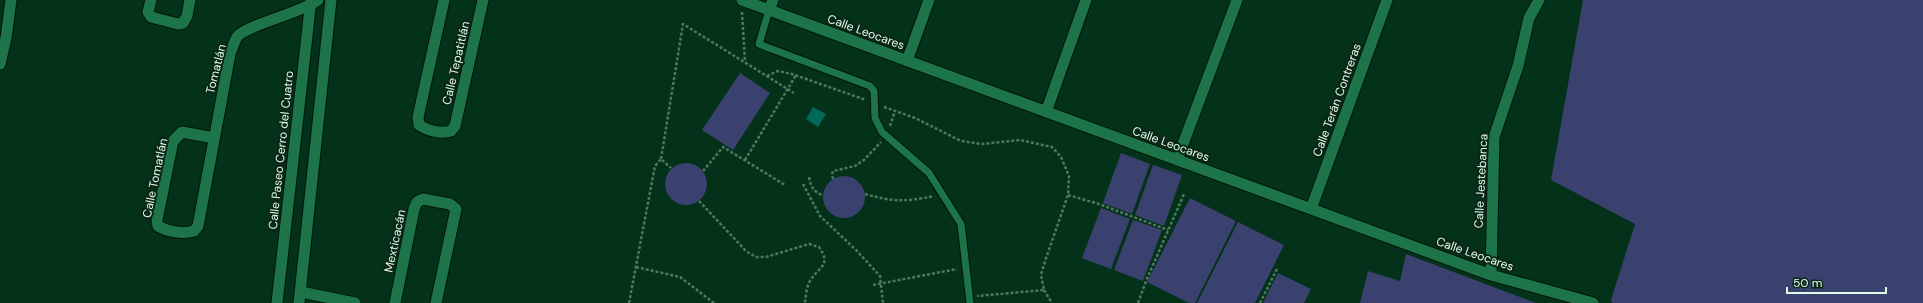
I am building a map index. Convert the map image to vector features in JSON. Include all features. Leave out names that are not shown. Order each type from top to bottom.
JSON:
[{"type":"street","points":[[0,64],[6,38],[11,0]]},
{"type":"street","points":[[151,0],[148,12],[151,17],[178,24],[183,23],[187,16],[190,0]]},
{"type":"street","points":[[300,303],[331,0]]},
{"type":"street","name":"Calle Tepatitlán","points":[[444,0],[418,117],[419,125],[424,128],[444,133],[452,131],[455,126],[483,0]]},
{"type":"street","points":[[907,61],[929,0]]},
{"type":"street","points":[[1046,112],[1086,0]]},
{"type":"street","points":[[1177,160],[1236,0]]},
{"type":"street","name":"Calle Terán Contreras","points":[[1311,209],[1387,0]]},
{"type":"street","name":"Calle Jestebanca","points":[[1491,275],[1494,137],[1518,66],[1529,18],[1539,0]]},
{"type":"street","name":"Tomatlán","points":[[158,226],[164,229],[188,233],[194,231],[198,226],[230,54],[238,36],[255,26],[313,2]]},
{"type":"street","name":"Calle Paseo Cerro del Cuatro","points":[[277,303],[313,2]]},
{"type":"street","name":"Calle Leocares","points":[[742,4],[771,5],[907,61],[1491,275],[1593,303]]},
{"type":"street","name":"Calle Tomatlán","points":[[158,226],[157,220],[173,141],[177,135],[182,132],[214,138]]},
{"type":"street","name":"Mexticacán","points":[[395,303],[414,209],[417,202],[423,198],[450,204],[456,209],[436,303]]},
{"type":"street","points":[[301,292],[355,303]]},
{"type":"lane","points":[[771,5],[759,44],[870,86],[874,91],[875,118],[886,135],[929,173],[961,224],[969,300]]},
{"type":"path","points":[[742,4],[745,63]]},
{"type":"path","points":[[629,303],[655,166],[661,159],[683,24],[794,93]]},
{"type":"path","points":[[766,76],[778,71],[796,75],[896,111],[928,124],[961,141],[982,144],[1020,140],[1052,146],[1061,157],[1069,176],[1068,195],[1041,275],[1044,290],[1052,303]]},
{"type":"path","points":[[744,160],[796,75]]},
{"type":"path","points":[[833,179],[833,171],[855,166],[864,160],[886,135],[896,111]]},
{"type":"path","points":[[703,171],[723,147],[785,185]]},
{"type":"path","points":[[661,159],[671,168]]},
{"type":"path","points":[[809,177],[811,187],[815,192],[822,195]]},
{"type":"path","points":[[803,184],[820,216],[857,251],[880,276],[882,283],[883,303]]},
{"type":"path","points":[[865,194],[892,201],[911,200],[942,194]]},
{"type":"path","points":[[1138,303],[1184,194]]},
{"type":"path","points":[[1068,195],[1099,204],[1168,230]]},
{"type":"path","points":[[699,201],[746,251],[756,257],[766,257],[808,244],[819,247],[825,256],[824,265],[810,282],[806,292],[805,303]]},
{"type":"path","points":[[636,268],[680,277],[714,303]]},
{"type":"path","points":[[873,285],[965,268]]},
{"type":"path","points":[[1260,303],[1277,269]]},
{"type":"path","points":[[969,300],[1044,290]]},
{"type":"shaded area","points":[[1583,0],[1923,0],[1923,303],[1612,303],[1611,300],[1635,224],[1551,180]]},
{"type":"shaded area","points":[[740,73],[770,93],[733,150],[702,130]]},
{"type":"shaded area","points":[[1121,153],[1150,164],[1132,214],[1103,203]]},
{"type":"shaded area","points":[[682,163],[690,163],[698,166],[704,172],[707,184],[704,196],[698,202],[690,205],[682,205],[674,202],[668,196],[665,188],[665,180],[668,172],[674,166]]},
{"type":"shaded area","points":[[1153,165],[1182,175],[1164,226],[1135,215]]},
{"type":"shaded area","points":[[840,176],[848,176],[856,179],[862,185],[865,197],[862,209],[856,215],[848,218],[840,218],[832,215],[826,209],[823,201],[823,193],[826,185],[832,179]]},
{"type":"shaded area","points":[[1190,198],[1236,221],[1195,303],[1189,303],[1147,282]]},
{"type":"shaded area","points":[[1101,208],[1130,219],[1111,269],[1082,258]]},
{"type":"shaded area","points":[[1133,220],[1162,230],[1143,281],[1114,270]]},
{"type":"shaded area","points":[[1238,222],[1284,245],[1255,303],[1197,303]]},
{"type":"shaded area","points":[[1406,254],[1536,303],[1360,303],[1368,271],[1400,281]]},
{"type":"shaded area","points":[[1278,273],[1311,289],[1304,303],[1263,303]]},
{"type":"building","points":[[813,107],[826,114],[818,127],[806,119]]}]
